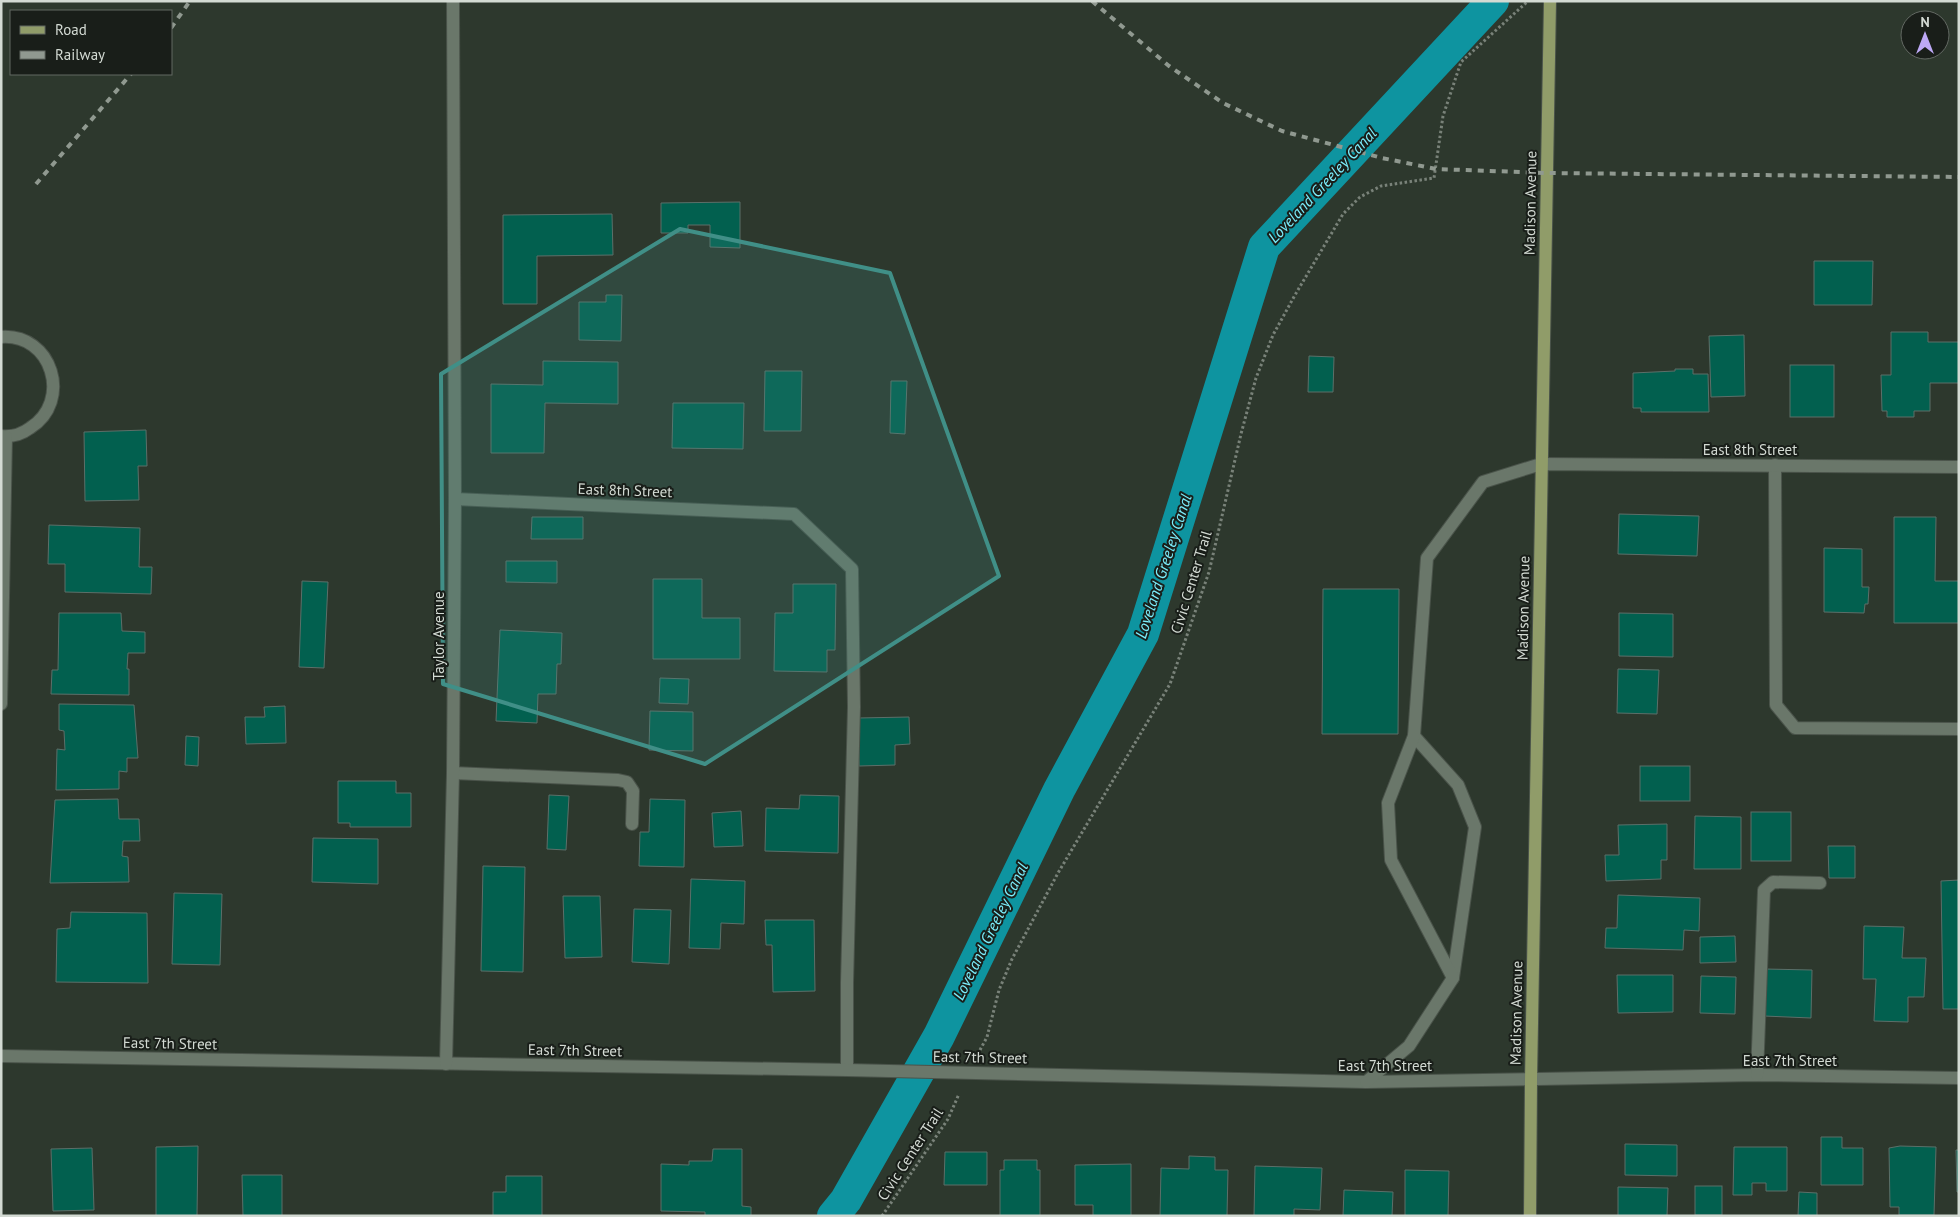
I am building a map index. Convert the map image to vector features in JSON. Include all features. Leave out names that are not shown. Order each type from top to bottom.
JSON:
[{"type":"main road","name":"Madison Avenue","points":[[1530,1216],[1550,1]]},
{"type":"street","name":"Taylor Avenue","points":[[446,1064],[454,773],[453,1]]},
{"type":"street","points":[[1,337],[21,339],[36,348],[47,361],[53,377],[54,394],[48,410],[38,424],[23,433],[4,436],[1,704]]},
{"type":"street","name":"East 8th Street","points":[[1453,978],[1391,860],[1388,803],[1414,736],[1427,558],[1483,482],[1542,464],[1959,467]]},
{"type":"street","points":[[1775,465],[1776,705],[1794,728],[1959,729]]},
{"type":"street","name":"East 8th Street","points":[[455,499],[794,514],[852,570],[854,708],[847,983],[847,1070]]},
{"type":"street","points":[[1366,1082],[1409,1046],[1453,978],[1475,827],[1458,785],[1414,736]]},
{"type":"street","points":[[454,773],[618,780],[627,782],[632,791],[632,824]]},
{"type":"street","points":[[1756,1075],[1764,890],[1772,882],[1820,883]]},
{"type":"street","name":"East 7th Street","points":[[1,1056],[847,1070],[1366,1082],[1756,1075],[1959,1078]]},
{"type":"path","name":"Civic Center Trail","points":[[882,1216],[948,1119],[968,1074],[988,1037],[999,990],[1012,959],[1058,873],[1170,684],[1209,572],[1240,434],[1253,387],[1273,335],[1343,214],[1360,197],[1381,186],[1434,178],[1443,116],[1461,62],[1528,1]]},
{"type":"highlighted area","points":[[680,229],[890,273],[999,576],[705,764],[443,684],[441,374]]},
{"type":"building","points":[[740,202],[740,248],[710,247],[710,225],[688,225],[688,233],[661,233],[661,203]]},
{"type":"building","points":[[612,214],[613,255],[537,256],[537,304],[503,304],[503,215]]},
{"type":"building","points":[[1814,261],[1873,261],[1872,305],[1814,305]]},
{"type":"building","points":[[606,295],[622,295],[621,341],[579,340],[579,302],[606,302]]},
{"type":"building","points":[[1891,332],[1928,332],[1928,342],[1959,342],[1959,383],[1930,383],[1930,411],[1914,411],[1914,417],[1887,417],[1887,411],[1882,411],[1881,375],[1891,375]]},
{"type":"building","points":[[1744,335],[1745,396],[1711,397],[1709,336]]},
{"type":"building","points":[[1309,356],[1334,357],[1333,392],[1308,392]]},
{"type":"building","points":[[543,361],[618,362],[618,404],[545,403],[544,453],[491,453],[491,384],[543,385]]},
{"type":"building","points":[[1790,365],[1834,365],[1834,417],[1790,417]]},
{"type":"building","points":[[1675,369],[1693,369],[1693,374],[1708,374],[1709,412],[1641,412],[1641,408],[1633,408],[1633,373],[1675,371]]},
{"type":"building","points":[[765,371],[802,371],[801,431],[764,431]]},
{"type":"building","points":[[891,381],[907,381],[905,434],[890,433]]},
{"type":"building","points":[[673,403],[744,403],[743,449],[672,448]]},
{"type":"building","points":[[146,430],[147,466],[138,466],[139,500],[85,501],[84,432]]},
{"type":"building","points":[[1619,514],[1699,516],[1697,556],[1618,554]]},
{"type":"building","points":[[532,517],[583,517],[583,539],[531,539]]},
{"type":"building","points":[[1894,517],[1936,517],[1935,581],[1959,581],[1959,623],[1894,623]]},
{"type":"building","points":[[49,525],[140,528],[139,567],[152,567],[151,594],[65,592],[65,564],[48,564]]},
{"type":"building","points":[[1824,548],[1862,549],[1862,587],[1869,587],[1868,604],[1865,604],[1864,613],[1824,612]]},
{"type":"building","points":[[506,561],[557,561],[557,583],[506,582]]},
{"type":"building","points":[[653,579],[702,579],[702,618],[740,618],[740,659],[653,659]]},
{"type":"building","points":[[302,581],[328,582],[324,668],[299,667]]},
{"type":"building","points":[[793,584],[836,584],[835,650],[827,650],[827,672],[774,671],[775,613],[793,613]]},
{"type":"building","points":[[1323,589],[1399,589],[1398,734],[1322,734]]},
{"type":"building","points":[[59,613],[121,613],[122,631],[145,632],[145,653],[128,653],[129,695],[51,694],[52,670],[58,670]]},
{"type":"building","points":[[1619,613],[1673,614],[1673,657],[1619,656]]},
{"type":"building","points":[[500,630],[562,633],[561,664],[557,664],[556,694],[538,694],[537,723],[496,721]]},
{"type":"building","points":[[1618,669],[1659,670],[1657,714],[1617,713]]},
{"type":"building","points":[[660,678],[689,679],[688,704],[659,703]]},
{"type":"building","points":[[59,704],[134,705],[138,758],[127,758],[127,772],[119,771],[119,789],[56,790],[57,749],[65,750],[64,731],[59,730]]},
{"type":"building","points":[[285,706],[286,743],[246,744],[245,717],[265,717],[264,707]]},
{"type":"building","points":[[650,711],[693,712],[693,751],[649,750]]},
{"type":"building","points":[[909,717],[910,744],[895,745],[895,765],[859,766],[858,718]]},
{"type":"building","points":[[186,736],[199,737],[198,766],[185,765]]},
{"type":"building","points":[[1640,766],[1690,766],[1690,801],[1640,801]]},
{"type":"building","points":[[338,781],[396,781],[396,793],[411,793],[411,827],[350,827],[350,823],[338,823]]},
{"type":"building","points":[[549,795],[569,796],[566,850],[547,849]]},
{"type":"building","points":[[800,795],[839,796],[838,853],[765,851],[766,808],[799,809]]},
{"type":"building","points":[[118,799],[119,819],[139,819],[140,841],[123,841],[122,856],[128,857],[129,882],[50,883],[55,800]]},
{"type":"building","points":[[650,799],[685,800],[684,867],[639,866],[640,832],[649,832]]},
{"type":"building","points":[[741,811],[743,846],[714,847],[712,813]]},
{"type":"building","points":[[1751,812],[1791,812],[1791,861],[1751,861]]},
{"type":"building","points":[[1695,816],[1741,817],[1741,869],[1694,869]]},
{"type":"building","points":[[1667,824],[1667,860],[1661,860],[1661,879],[1606,881],[1605,855],[1619,855],[1618,825]]},
{"type":"building","points":[[313,838],[378,839],[378,884],[312,882]]},
{"type":"building","points":[[1828,846],[1855,846],[1855,878],[1829,878]]},
{"type":"building","points":[[483,866],[525,867],[523,972],[481,971]]},
{"type":"building","points":[[691,879],[745,881],[744,924],[721,923],[720,949],[689,948]]},
{"type":"building","points":[[1959,880],[1959,1009],[1943,1009],[1941,881]]},
{"type":"building","points":[[174,893],[222,894],[220,965],[172,964]]},
{"type":"building","points":[[1618,895],[1700,898],[1699,931],[1684,930],[1683,950],[1605,948],[1606,928],[1617,928]]},
{"type":"building","points":[[563,896],[600,896],[602,957],[565,958]]},
{"type":"building","points":[[634,909],[671,910],[669,964],[632,962]]},
{"type":"building","points":[[71,912],[147,913],[148,983],[56,982],[57,929],[70,928]]},
{"type":"building","points":[[765,920],[814,920],[815,991],[773,992],[772,945],[766,945]]},
{"type":"building","points":[[1864,926],[1904,927],[1902,958],[1926,958],[1924,997],[1908,997],[1908,1022],[1874,1021],[1876,979],[1863,979]]},
{"type":"building","points":[[1735,936],[1736,962],[1700,963],[1700,937]]},
{"type":"building","points":[[1765,969],[1812,970],[1811,1018],[1764,1016]]},
{"type":"building","points":[[1617,975],[1673,975],[1673,1012],[1618,1013]]},
{"type":"building","points":[[1701,976],[1736,977],[1735,1014],[1700,1013]]},
{"type":"building","points":[[1821,1137],[1842,1137],[1842,1148],[1863,1148],[1863,1185],[1821,1185]]},
{"type":"building","points":[[1625,1144],[1677,1145],[1677,1176],[1625,1175]]},
{"type":"building","points":[[198,1146],[197,1216],[156,1216],[156,1147]]},
{"type":"building","points":[[1900,1146],[1936,1147],[1934,1215],[1899,1215],[1899,1207],[1890,1207],[1889,1148]]},
{"type":"building","points":[[1734,1147],[1787,1147],[1787,1191],[1766,1191],[1766,1183],[1752,1183],[1752,1195],[1733,1195]]},
{"type":"building","points":[[92,1148],[94,1210],[53,1211],[51,1149]]},
{"type":"building","points":[[713,1149],[742,1149],[742,1206],[751,1207],[751,1216],[705,1216],[705,1212],[661,1211],[661,1164],[689,1165],[689,1161],[712,1161]]},
{"type":"building","points":[[1956,1150],[1959,1150],[1959,1192],[1957,1192]]},
{"type":"building","points":[[945,1152],[987,1152],[987,1185],[944,1185]]},
{"type":"building","points":[[1189,1156],[1215,1157],[1215,1170],[1228,1170],[1227,1216],[1160,1216],[1161,1168],[1189,1169]]},
{"type":"building","points":[[1004,1160],[1037,1160],[1037,1170],[1040,1170],[1040,1216],[1000,1216],[1000,1170],[1004,1170]]},
{"type":"building","points":[[1131,1164],[1131,1216],[1093,1216],[1093,1205],[1075,1205],[1075,1165]]},
{"type":"building","points":[[1255,1166],[1322,1168],[1320,1210],[1294,1209],[1294,1216],[1254,1216]]},
{"type":"building","points":[[1405,1170],[1449,1171],[1448,1216],[1405,1216]]},
{"type":"building","points":[[242,1175],[282,1175],[282,1216],[243,1216]]},
{"type":"building","points":[[506,1176],[542,1176],[542,1216],[493,1216],[493,1192],[506,1192]]},
{"type":"building","points":[[1695,1186],[1722,1186],[1722,1215],[1695,1215]]},
{"type":"building","points":[[1618,1187],[1668,1188],[1667,1216],[1618,1216]]},
{"type":"building","points":[[1344,1190],[1393,1192],[1392,1216],[1343,1216]]},
{"type":"building","points":[[1799,1192],[1817,1193],[1817,1216],[1798,1216]]},
{"type":"waterway","name":"Loveland Greeley Canal","points":[[833,1216],[846,1200],[939,1036],[1059,790],[1143,634],[1264,247],[1493,1]]},
{"type":"railway","points":[[172,27],[190,1]]},
{"type":"railway","points":[[1092,1],[1169,66],[1223,103],[1282,131],[1382,158],[1436,169],[1547,173],[1959,177]]},
{"type":"railway","points":[[36,184],[130,75]]}]
